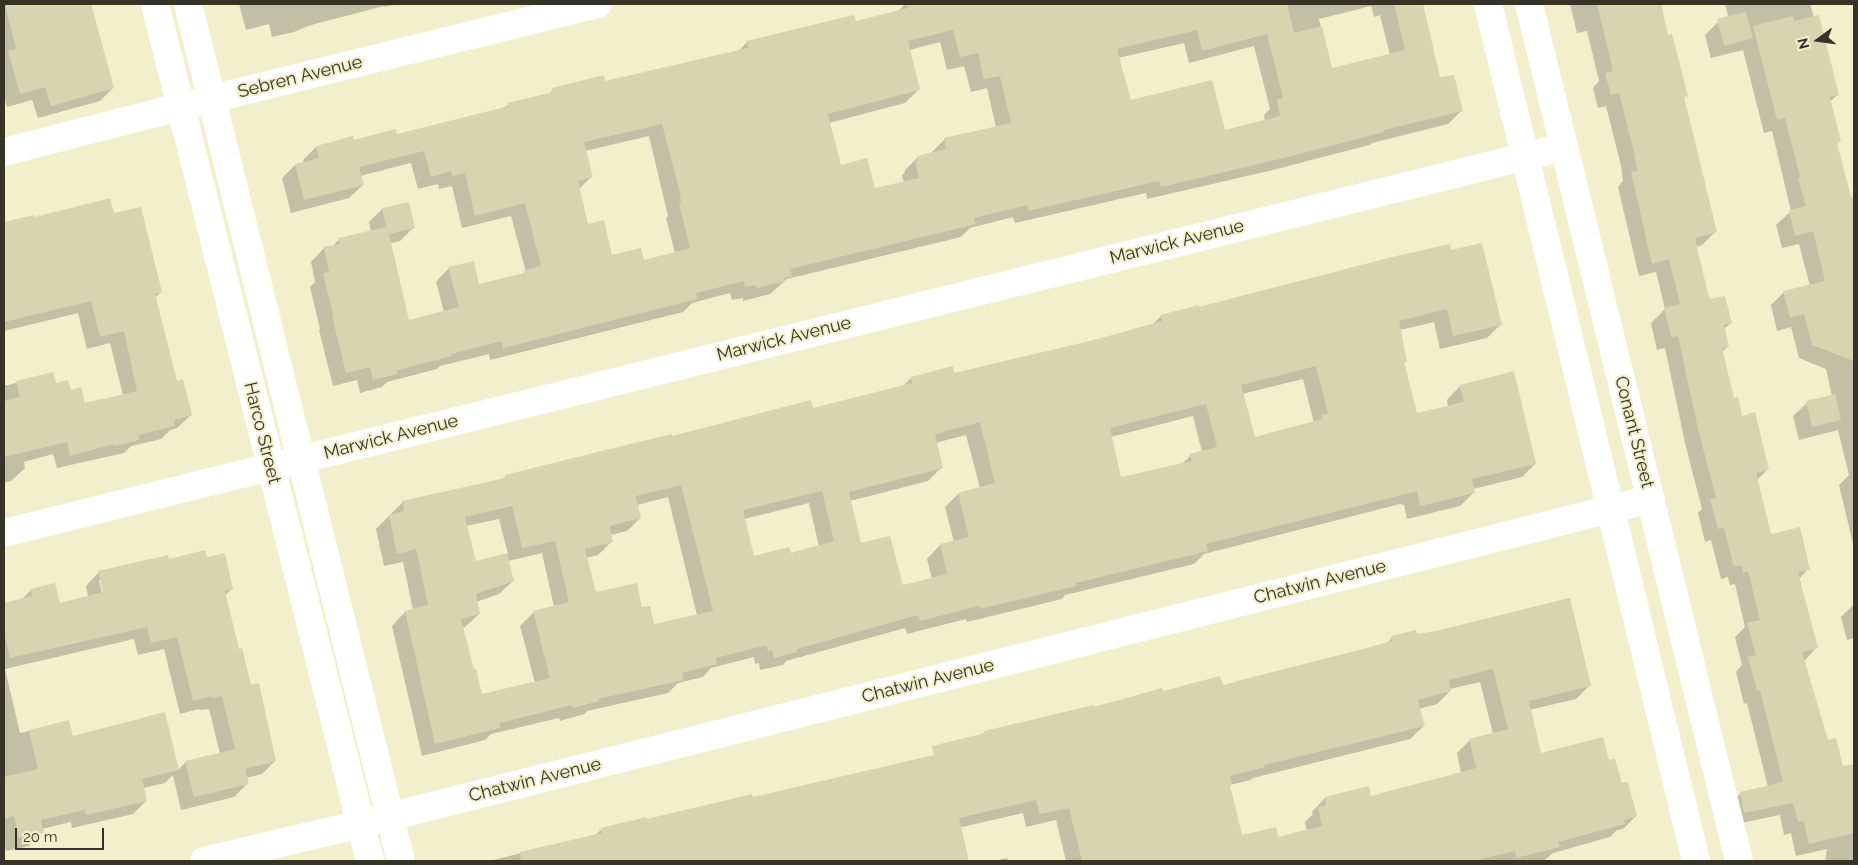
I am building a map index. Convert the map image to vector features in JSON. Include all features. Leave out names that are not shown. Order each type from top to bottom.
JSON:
[{"type":"street","name":"Harco Street","points":[[155,4],[370,861]]},
{"type":"street","name":"Harco Street","points":[[188,4],[401,861]]},
{"type":"street","name":"Sebren Avenue","points":[[4,152],[598,4]]},
{"type":"street","points":[[1488,4],[1696,861]]},
{"type":"street","name":"Conant Street","points":[[1529,4],[1650,499],[1732,860]]},
{"type":"street","name":"Marwick Avenue","points":[[4,533],[1564,146]]},
{"type":"street","name":"Chatwin Avenue","points":[[204,861],[361,824],[1650,499]]},
{"type":"building","points":[[5,4],[91,4],[114,88],[51,106],[45,87],[20,94],[8,51],[16,49]]},
{"type":"building","points":[[906,4],[1287,4],[1294,33],[1322,26],[1332,68],[1405,50],[1394,4],[1423,4],[1440,77],[1454,75],[1463,111],[1384,130],[1384,132],[1288,157],[1161,187],[1159,181],[1028,211],[1027,205],[974,218],[976,224],[790,269],[792,276],[784,278],[785,281],[757,288],[756,285],[745,287],[744,281],[696,293],[697,299],[503,348],[502,341],[397,370],[397,374],[373,380],[370,367],[346,373],[323,273],[329,272],[324,247],[339,244],[338,238],[386,227],[382,208],[409,202],[415,228],[389,234],[409,320],[459,307],[448,267],[474,261],[479,284],[524,273],[523,271],[541,266],[525,203],[475,216],[465,173],[452,176],[451,171],[431,177],[424,151],[359,167],[364,185],[304,200],[295,164],[319,158],[316,146],[353,136],[354,140],[396,129],[397,134],[509,106],[508,103],[553,92],[552,88],[604,75],[605,81],[748,48],[746,41],[854,15],[856,21],[908,8]],"holes":[[[953,30],[960,57],[978,53],[984,79],[1000,76],[1011,123],[944,138],[946,149],[917,156],[918,160],[915,161],[919,178],[875,188],[867,158],[841,165],[828,114],[920,90],[908,41]],[[1197,30],[1202,51],[1267,34],[1283,97],[1277,100],[1280,116],[1225,130],[1212,80],[1131,100],[1117,49]],[[662,124],[680,193],[681,203],[679,203],[690,248],[644,260],[641,248],[612,255],[604,220],[588,224],[578,181],[593,177],[584,142]]]},
{"type":"building","points":[[1597,4],[1661,4],[1668,35],[1672,34],[1688,96],[1684,97],[1717,232],[1695,238],[1709,298],[1725,296],[1732,323],[1724,325],[1729,346],[1722,348],[1734,398],[1738,397],[1742,416],[1755,412],[1769,470],[1756,473],[1771,534],[1800,527],[1810,570],[1798,572],[1818,648],[1802,652],[1828,740],[1836,738],[1843,766],[1854,764],[1854,833],[1809,844],[1804,821],[1798,822],[1793,803],[1744,813],[1740,792],[1783,782],[1760,691],[1757,691],[1748,657],[1756,655],[1747,623],[1760,620],[1748,571],[1743,573],[1742,565],[1734,567],[1724,528],[1718,529],[1710,499],[1716,498],[1698,429],[1678,336],[1671,337],[1664,308],[1680,304],[1669,259],[1652,264],[1631,172],[1637,171],[1634,152],[1619,93],[1611,95],[1605,73],[1613,71]]},
{"type":"building","points":[[1746,12],[1753,38],[1724,46],[1717,19]]},
{"type":"building","points":[[1819,15],[1839,95],[1830,97],[1841,142],[1837,143],[1851,197],[1854,197],[1854,361],[1812,345],[1804,314],[1790,318],[1783,291],[1825,281],[1813,231],[1795,236],[1789,210],[1806,206],[1785,118],[1777,120],[1753,26],[1793,16],[1794,21]]},
{"type":"building","points":[[110,198],[114,213],[141,207],[162,292],[155,294],[177,381],[183,379],[192,415],[174,420],[175,426],[138,435],[139,440],[115,446],[114,444],[70,456],[67,442],[4,457],[4,401],[20,397],[16,381],[53,372],[56,383],[68,380],[71,390],[81,387],[85,403],[137,391],[124,331],[100,337],[91,301],[4,322],[4,222],[34,215],[34,217]]},
{"type":"building","points":[[1482,243],[1502,325],[1453,336],[1447,309],[1399,321],[1407,362],[1404,362],[1417,413],[1464,402],[1459,385],[1514,371],[1536,464],[1472,479],[1475,493],[1420,506],[1417,492],[1414,492],[1206,544],[1208,551],[1076,583],[1076,586],[980,609],[979,606],[920,621],[918,615],[797,649],[797,652],[774,658],[772,650],[768,651],[767,645],[716,658],[717,664],[682,673],[683,680],[598,699],[599,701],[573,708],[572,705],[499,723],[500,728],[435,744],[405,611],[428,605],[416,549],[397,554],[389,515],[404,511],[402,501],[505,478],[505,475],[672,434],[672,436],[811,400],[813,408],[912,383],[911,377],[953,366],[954,373],[1098,339],[1162,321],[1160,315],[1199,305],[1199,307],[1392,257],[1450,244],[1451,250]],"holes":[[[1316,366],[1328,413],[1321,415],[1322,419],[1255,437],[1241,385]],[[1206,404],[1217,447],[1190,454],[1192,461],[1121,477],[1110,428]],[[980,422],[995,483],[958,493],[969,537],[940,544],[947,574],[903,585],[890,536],[861,543],[849,492],[943,468],[935,434]],[[681,485],[713,611],[654,624],[650,606],[642,607],[637,583],[596,592],[585,549],[613,542],[609,526],[641,518],[636,496]],[[822,491],[834,541],[791,553],[789,547],[754,556],[743,510]],[[512,506],[522,548],[555,541],[569,602],[533,611],[550,678],[482,694],[461,619],[480,614],[476,594],[514,581],[507,553],[476,561],[465,517]]]},
{"type":"building","points":[[1835,394],[1841,420],[1812,427],[1806,401]]},
{"type":"building","points":[[205,550],[207,557],[225,553],[233,589],[225,591],[239,649],[242,648],[251,685],[259,683],[276,761],[245,769],[249,784],[194,797],[185,761],[235,749],[222,696],[212,698],[212,696],[193,701],[177,637],[151,643],[147,627],[10,658],[4,631],[4,603],[32,596],[30,589],[55,583],[60,603],[103,592],[98,571],[168,555],[169,559]]},
{"type":"building","points":[[1570,598],[1591,686],[1529,701],[1541,753],[1603,737],[1609,760],[1615,759],[1622,783],[1628,782],[1637,816],[1624,820],[1625,824],[1558,842],[1560,847],[1516,858],[1515,851],[1473,861],[1082,861],[1069,808],[1040,814],[1036,800],[959,818],[969,861],[521,861],[520,852],[602,833],[601,828],[752,794],[753,797],[934,755],[932,746],[985,733],[984,731],[1094,705],[1094,707],[1162,688],[1163,691],[1220,676],[1223,685],[1393,641],[1391,636],[1416,630],[1417,634]],"holes":[[[1493,669],[1508,729],[1469,739],[1476,768],[1371,796],[1369,786],[1325,797],[1326,805],[1318,807],[1322,826],[1278,837],[1276,827],[1242,835],[1230,785],[1232,785],[1230,776],[1265,767],[1264,765],[1425,726],[1418,700],[1451,691],[1449,680]]]},
{"type":"building","points":[[165,712],[179,770],[142,779],[147,801],[86,815],[84,810],[41,820],[44,833],[19,838],[14,816],[4,819],[4,777],[38,769],[29,730],[69,720],[73,736]]}]
